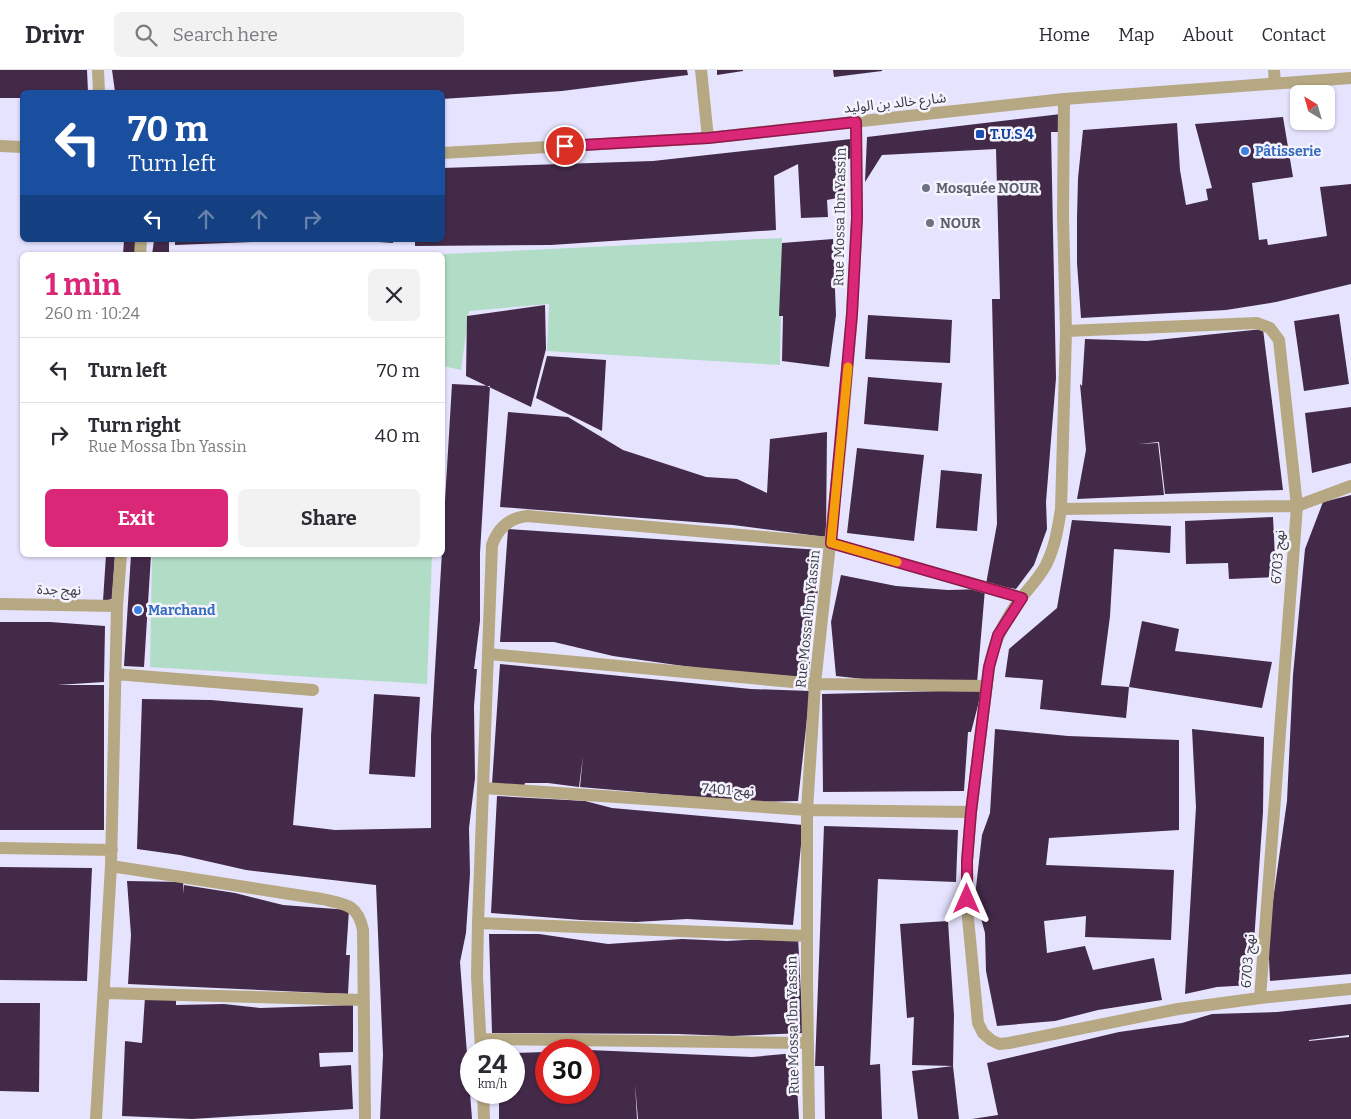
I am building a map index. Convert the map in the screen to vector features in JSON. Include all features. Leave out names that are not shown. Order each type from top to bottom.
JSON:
[{"type":"street","points":[[98,70],[99,90]]},
{"type":"street","points":[[701,70],[708,138]]},
{"type":"street","points":[[1274,70],[1275,84]]},
{"type":"street","name":"شارع خالد بن الوليد","points":[[445,153],[708,138],[1064,99],[1351,78]]},
{"type":"street","points":[[1064,99],[1063,216],[1066,331],[1060,509],[1056,541],[1047,563],[1036,583],[1008,617],[992,649],[971,812],[967,861],[969,937],[976,1013],[983,1033],[999,1044],[1009,1044],[1113,1021],[1260,998],[1351,989]]},
{"type":"street","name":"Rue Mossa Ibn Yassin","points":[[809,1119],[807,810],[815,684],[831,543],[852,305],[857,218],[856,122]]},
{"type":"street","points":[[0,146],[20,147]]},
{"type":"street","name":"نهج 6703","points":[[1066,331],[1257,323],[1270,328],[1279,340],[1297,506],[1260,998]]},
{"type":"street","points":[[1060,509],[1297,506],[1351,486]]},
{"type":"street","points":[[481,1039],[477,976],[478,923],[492,545],[501,528],[517,517],[527,516],[831,543],[1022,598]]},
{"type":"street","points":[[96,1119],[112,850],[117,606],[121,557]]},
{"type":"street","name":"نهج جدة","points":[[0,604],[117,606]]},
{"type":"street","points":[[489,654],[815,684],[987,686]]},
{"type":"street","points":[[115,674],[313,690]]},
{"type":"street","name":"نهج 7401","points":[[484,788],[807,810],[971,812]]},
{"type":"street","points":[[0,848],[112,850]]},
{"type":"street","points":[[111,866],[322,899],[354,908],[359,914],[363,930],[365,1119]]},
{"type":"street","points":[[478,923],[807,936]]},
{"type":"street","points":[[104,993],[364,1000]]},
{"type":"street","points":[[525,1044],[808,1043]]},
{"type":"street","points":[[483,1104],[484,1119]]},
{"type":"green space","points":[[782,238],[780,365],[547,351],[549,304],[469,311],[461,370],[445,366],[445,254]]},
{"type":"green space","points":[[152,557],[432,557],[427,684],[150,667]]},
{"type":"building","points":[[0,70],[87,70],[88,90],[20,90],[20,98],[0,98]]},
{"type":"building","points":[[112,70],[687,70],[688,75],[562,91],[445,99],[445,90],[115,90]]},
{"type":"building","points":[[717,70],[743,70],[743,71],[717,75]]},
{"type":"building","points":[[833,70],[882,70],[882,71],[834,77]]},
{"type":"building","points":[[1061,114],[1060,132],[1051,132],[1056,378],[1046,502],[1047,529],[1034,565],[1016,589],[986,584],[997,524],[992,299],[1000,299],[996,149],[882,155],[865,182],[867,137]]},
{"type":"building","points":[[1283,117],[1293,177],[1252,183],[1259,240],[1267,239],[1268,245],[1327,236],[1320,187],[1351,184],[1351,284],[1276,302],[1226,310],[1081,318],[1077,263],[1077,218],[1078,178],[1083,130],[1177,123],[1180,170],[1186,205],[1208,200],[1206,189],[1212,188],[1195,124]]},
{"type":"building","points":[[851,139],[851,158],[842,162],[845,180],[842,197],[827,200],[828,217],[801,218],[798,164],[774,176],[776,230],[551,245],[415,246],[415,242],[445,242],[445,168],[653,161]]},
{"type":"building","points":[[833,239],[836,315],[829,367],[782,361],[783,316],[779,316],[782,243]]},
{"type":"building","points":[[124,242],[136,242],[135,252],[123,252]]},
{"type":"building","points":[[154,242],[169,242],[169,252],[152,252]]},
{"type":"building","points":[[175,242],[252,242],[175,245]]},
{"type":"building","points":[[545,305],[546,349],[531,407],[466,376],[467,316]]},
{"type":"building","points":[[1339,314],[1349,384],[1304,391],[1294,321]]},
{"type":"building","points":[[868,315],[952,320],[950,363],[865,359]]},
{"type":"building","points":[[1263,329],[1283,490],[1165,494],[1159,442],[1138,444],[1158,443],[1164,495],[1077,499],[1086,450],[1080,384],[1082,386],[1085,339],[1147,341]]},
{"type":"building","points":[[547,356],[606,360],[602,431],[536,398]]},
{"type":"building","points":[[868,377],[942,383],[938,431],[864,424]]},
{"type":"building","points":[[452,384],[490,386],[480,553],[480,621],[474,669],[477,669],[474,706],[475,778],[469,828],[470,874],[466,933],[460,962],[466,1039],[460,1039],[460,1104],[471,1104],[472,1119],[380,1119],[383,1055],[376,885],[246,870],[180,855],[137,849],[142,699],[211,700],[303,708],[293,825],[335,830],[431,828],[431,736],[442,557],[445,557],[445,501]]},
{"type":"building","points":[[1351,407],[1351,463],[1312,473],[1305,413]]},
{"type":"building","points":[[508,412],[568,417],[623,450],[706,477],[737,479],[767,493],[770,439],[827,432],[826,537],[733,525],[500,507]]},
{"type":"building","points":[[857,448],[924,455],[914,541],[847,533]]},
{"type":"building","points":[[941,470],[982,474],[977,531],[936,528]]},
{"type":"building","points":[[1351,495],[1351,974],[1270,981],[1268,936],[1287,801],[1293,675],[1305,549],[1323,502]]},
{"type":"building","points":[[1273,517],[1276,577],[1229,579],[1228,563],[1186,564],[1185,521]]},
{"type":"building","points":[[1072,520],[1171,526],[1170,553],[1114,549],[1110,616],[1101,685],[1129,687],[1126,718],[1040,709],[1043,680],[1005,677],[1009,649],[1057,608]]},
{"type":"building","points":[[508,529],[820,550],[817,601],[814,600],[809,677],[754,676],[613,656],[554,642],[500,642]]},
{"type":"building","name":"Marchand","points":[[106,557],[115,557],[112,599],[103,601]]},
{"type":"building","name":"Marchand","points":[[131,557],[151,557],[144,667],[124,666]]},
{"type":"building","points":[[841,575],[896,586],[948,590],[985,589],[977,683],[891,682],[836,676],[831,622]]},
{"type":"building","points":[[1142,621],[1179,629],[1175,651],[1272,662],[1262,708],[1129,687]]},
{"type":"building","points":[[0,622],[50,622],[105,626],[104,682],[57,685],[104,685],[104,830],[0,830]]},
{"type":"building","points":[[500,664],[751,689],[810,691],[798,801],[755,802],[580,787],[583,756],[579,787],[548,783],[525,783],[524,786],[492,784]]},
{"type":"building","points":[[982,690],[971,732],[968,732],[964,791],[823,792],[822,694]]},
{"type":"building","points":[[374,694],[420,697],[415,777],[369,774]]},
{"type":"building","points":[[995,729],[1068,736],[1179,740],[1179,830],[1049,838],[1046,865],[1174,870],[1171,940],[1085,937],[1086,916],[1044,921],[1047,953],[1085,946],[1093,970],[1154,958],[1162,1000],[1098,1010],[1055,1021],[997,1026],[986,971],[985,933],[975,896],[982,835],[990,813]]},
{"type":"building","points":[[1192,729],[1264,737],[1263,812],[1251,985],[1217,987],[1185,994],[1196,807]]},
{"type":"building","points":[[497,796],[585,801],[612,808],[803,825],[793,925],[687,919],[636,922],[581,920],[491,913]]},
{"type":"building","points":[[824,826],[958,830],[956,882],[878,879],[870,1065],[880,1064],[882,1119],[825,1119],[824,1066],[815,1066]]},
{"type":"building","points":[[0,867],[92,868],[87,981],[0,980]]},
{"type":"building","points":[[127,881],[183,882],[184,894],[184,885],[235,893],[283,905],[349,910],[346,955],[350,955],[348,994],[128,984],[131,935]]},
{"type":"building","points":[[948,921],[954,1015],[953,1066],[912,1065],[914,1017],[907,1018],[900,924]]},
{"type":"building","points":[[489,934],[539,934],[608,944],[682,939],[727,941],[798,937],[803,1033],[732,1036],[492,1033]]},
{"type":"building","points":[[145,997],[176,999],[176,1005],[224,1004],[260,1008],[353,1005],[353,1052],[319,1053],[320,1067],[351,1065],[353,1109],[192,1119],[122,1116],[125,1041],[142,1043]]},
{"type":"building","points":[[0,1003],[40,1003],[39,1092],[0,1091]]},
{"type":"building","points":[[1351,1004],[1351,1119],[972,1119],[998,1115],[987,1063],[1119,1032],[1182,1023],[1212,1014],[1277,1012]],"holes":[[[1349,1035],[1349,1037],[1309,1041]]]},
{"type":"building","points":[[600,1050],[752,1057],[795,1053],[799,1119],[638,1119],[635,1084],[637,1119],[499,1119],[499,1104],[525,1104],[525,1053],[535,1052],[535,1104],[600,1104]]},
{"type":"building","points":[[953,1066],[959,1119],[918,1119],[912,1071]]},
{"type":"slow traffic","points":[[848,367],[831,543],[897,562]]},
{"type":"place","name":"T.U.S 4","points":[[980,134]]},
{"type":"place","name":"Pâtisserie","points":[[1245,151]]},
{"type":"place","name":"Mosquée NOUR","points":[[926,188]]},
{"type":"place","name":"NOUR","points":[[930,223]]},
{"type":"place","name":"Marchand","points":[[138,610]]},
{"type":"route","points":[[565,146],[708,138],[856,122],[857,218],[852,314],[831,543],[1022,598],[1008,617],[992,649],[971,812],[967,861],[967,899]]}]
